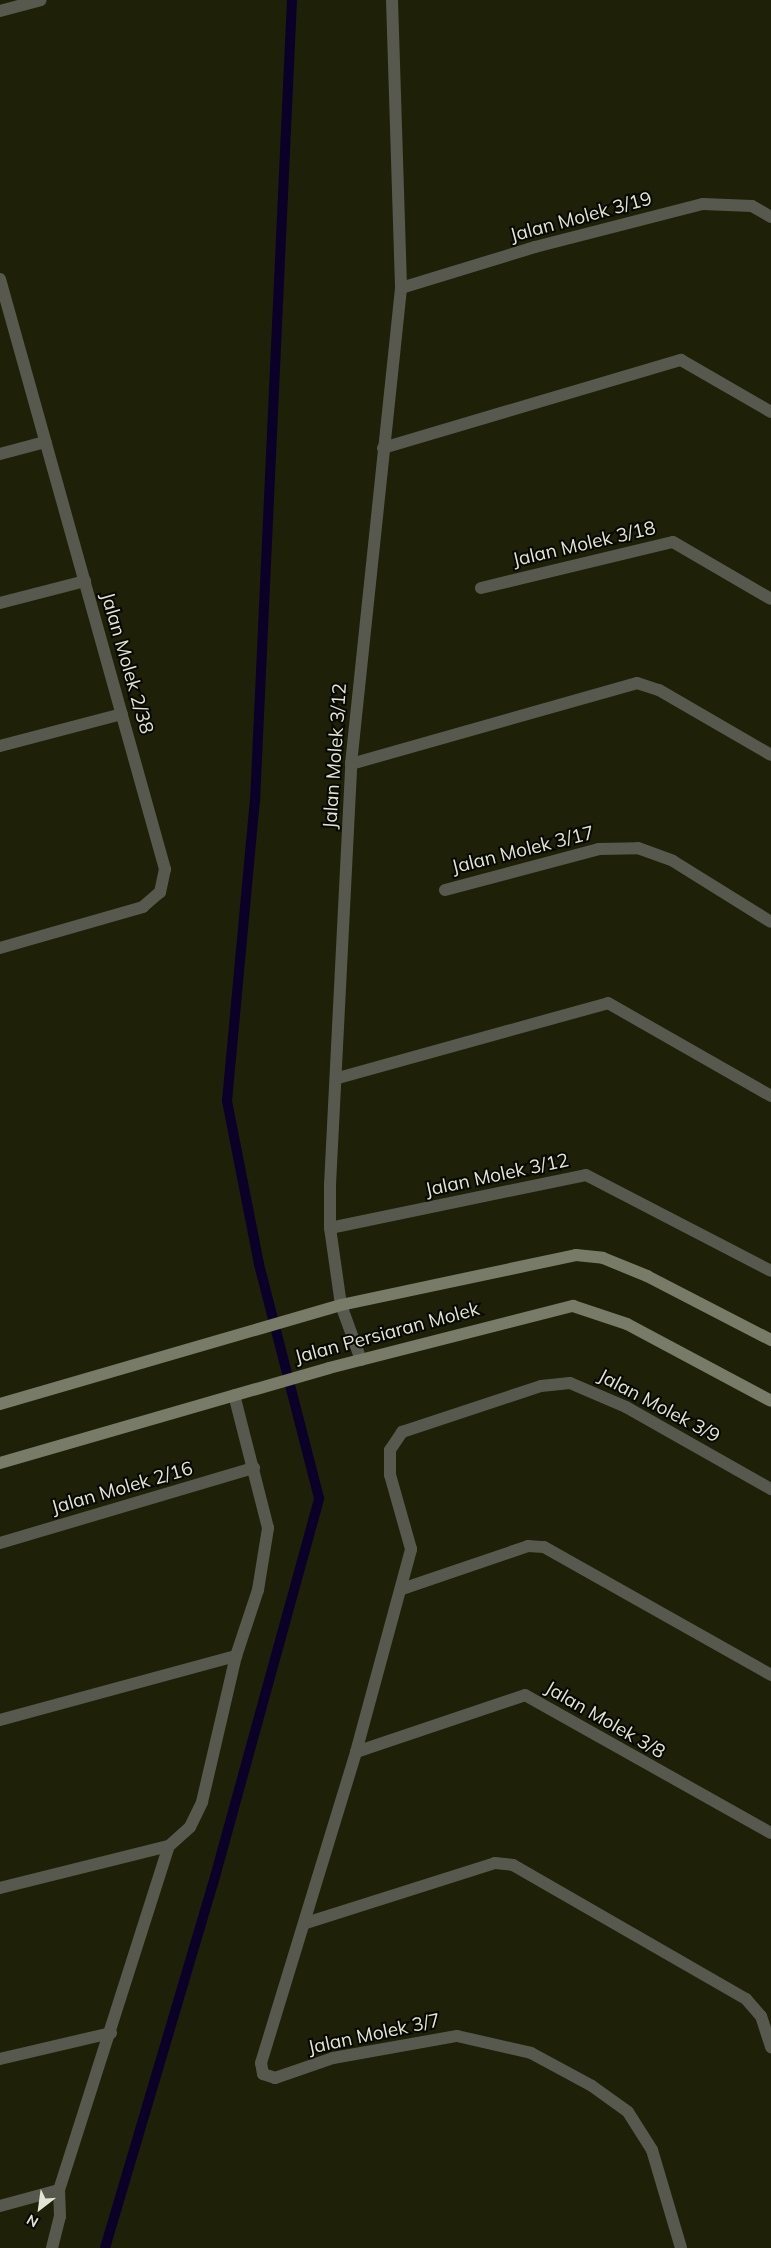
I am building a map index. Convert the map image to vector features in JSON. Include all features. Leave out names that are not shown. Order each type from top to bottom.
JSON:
[{"type":"main road","name":"Jalan Persiaran Molek","points":[[0,1404],[341,1305],[576,1255],[603,1258],[647,1276],[771,1340]]},
{"type":"main road","name":"Jalan Persiaran Molek","points":[[0,1463],[329,1368],[573,1306],[627,1324],[771,1402]]},
{"type":"street","points":[[0,11],[41,0]]},
{"type":"street","name":"Jalan Molek 3/12","points":[[361,1360],[341,1305],[330,1228],[351,764],[401,288],[392,0]]},
{"type":"street","name":"Jalan Molek 3/19","points":[[401,288],[536,247],[703,204],[752,206],[771,217]]},
{"type":"street","name":"Jalan Molek 2/38","points":[[0,279],[4,307],[45,442],[165,869],[160,892],[143,907],[0,948]]},
{"type":"street","points":[[383,448],[681,360],[771,412]]},
{"type":"street","points":[[0,454],[45,442]]},
{"type":"street","name":"Jalan Molek 3/18","points":[[481,588],[672,542],[771,599]]},
{"type":"street","points":[[0,603],[85,582]]},
{"type":"street","points":[[351,764],[637,683],[659,690],[771,755]]},
{"type":"street","points":[[0,746],[122,714]]},
{"type":"street","name":"Jalan Molek 3/17","points":[[445,890],[599,849],[638,848],[673,861],[771,922]]},
{"type":"street","points":[[338,1078],[608,1003],[771,1096]]},
{"type":"street","name":"Jalan Molek 3/12","points":[[330,1228],[586,1175],[771,1271]]},
{"type":"street","name":"Jalan Molek 3/9","points":[[402,1589],[411,1549],[390,1475],[390,1450],[402,1432],[541,1386],[570,1383],[626,1407],[771,1489]]},
{"type":"street","points":[[52,2248],[60,2217],[59,2190],[111,2033],[169,1846],[190,1826],[202,1802],[236,1656],[258,1590],[268,1528],[234,1395]]},
{"type":"street","name":"Jalan Molek 2/16","points":[[0,1543],[254,1468]]},
{"type":"street","points":[[306,1923],[402,1589],[528,1546],[544,1547],[771,1675]]},
{"type":"street","points":[[0,1720],[236,1656]]},
{"type":"street","name":"Jalan Molek 3/8","points":[[356,1752],[525,1695],[771,1833]]},
{"type":"street","points":[[0,1888],[169,1846]]},
{"type":"street","points":[[306,1923],[495,1863],[513,1865],[746,1999],[761,2016],[771,2047]]},
{"type":"street","name":"Jalan Molek 3/7","points":[[306,1923],[261,2063],[263,2074],[276,2078],[333,2058],[456,2036],[531,2053],[592,2086],[628,2112],[652,2150],[682,2248]]},
{"type":"street","points":[[0,2059],[111,2033]]},
{"type":"street","points":[[0,2206],[59,2190]]},
{"type":"waterway","points":[[105,2248],[213,1884],[319,1498],[259,1264],[227,1101],[255,802],[292,0]]}]
